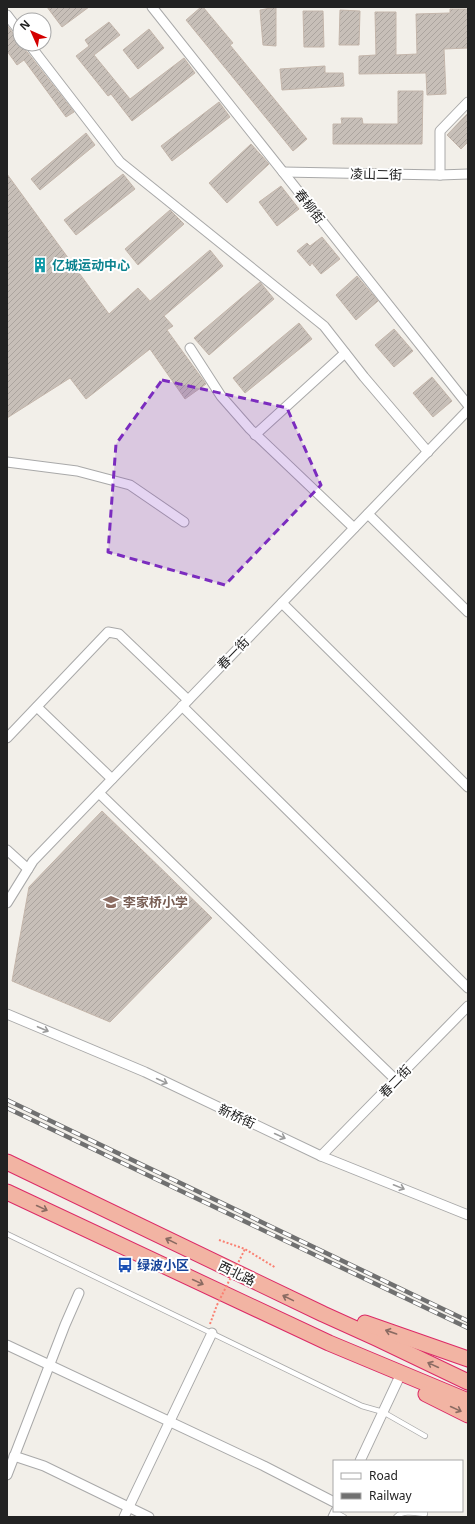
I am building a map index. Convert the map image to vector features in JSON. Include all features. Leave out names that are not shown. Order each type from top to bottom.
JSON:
[{"type":"highway","name":"西北路","points":[[7,1162],[468,1382]]},
{"type":"highway","name":"西北路","points":[[7,1192],[322,1340],[468,1401]]},
{"type":"highway","points":[[323,1314],[363,1323],[468,1359]]},
{"type":"highway","points":[[322,1340],[468,1415]]},
{"type":"street","name":"春柳街","points":[[152,7],[468,405]]},
{"type":"street","points":[[35,52],[120,162],[324,326],[428,452]]},
{"type":"street","points":[[440,175],[440,131],[468,102]]},
{"type":"street","name":"凌山二街","points":[[283,172],[440,175],[468,174]]},
{"type":"street","points":[[190,348],[221,396],[255,435],[354,528]]},
{"type":"street","points":[[255,435],[345,352]]},
{"type":"street","name":"春一街","points":[[7,903],[33,861],[468,410]]},
{"type":"street","points":[[7,462],[77,471],[130,485],[184,522]]},
{"type":"street","points":[[368,514],[468,612]]},
{"type":"street","points":[[282,602],[468,787]]},
{"type":"street","points":[[7,738],[108,632],[119,634],[185,703],[468,988]]},
{"type":"street","points":[[37,707],[112,779]]},
{"type":"street","points":[[99,793],[396,1080]]},
{"type":"street","points":[[7,850],[28,869]]},
{"type":"street","name":"春二街","points":[[321,1156],[468,1006]]},
{"type":"street","name":"新桥街","points":[[7,1014],[145,1072],[321,1156],[468,1215]]},
{"type":"street","points":[[7,1475],[49,1365],[79,1293]]},
{"type":"street","points":[[124,1517],[170,1422],[210,1329]]},
{"type":"street","points":[[7,1345],[264,1466],[333,1501]]},
{"type":"street","points":[[360,1460],[398,1380]]},
{"type":"street","points":[[14,1456],[44,1466],[149,1517]]},
{"type":"lane","points":[[7,1234],[210,1329],[362,1406],[383,1412],[426,1436]]},
{"type":"lane","points":[[398,1514],[409,1512],[425,1514],[425,1512]]},
{"type":"lane","points":[[335,1514],[344,1517]]},
{"type":"path","points":[[219,1240],[245,1249],[276,1268]]},
{"type":"path","points":[[210,1329],[217,1305],[245,1249]]},
{"type":"highlighted area","points":[[162,380],[287,408],[321,485],[225,585],[108,552],[116,444]]},
{"type":"building","points":[[47,7],[89,7],[62,27]]},
{"type":"building","points":[[201,7],[203,7],[233,43],[230,45],[307,139],[293,151],[186,20]]},
{"type":"building","points":[[276,7],[276,46],[263,45],[260,10]]},
{"type":"building","points":[[450,9],[468,9],[468,48],[444,49],[446,94],[427,95],[426,73],[359,74],[359,56],[376,55],[375,12],[396,12],[396,55],[417,54],[416,14],[450,13]]},
{"type":"building","points":[[340,10],[360,11],[359,45],[339,45]]},
{"type":"building","points":[[303,11],[323,11],[324,47],[304,47]]},
{"type":"building","points":[[109,22],[120,35],[94,55],[130,99],[184,58],[195,73],[132,121],[111,94],[108,96],[76,56],[89,46],[85,40]]},
{"type":"building","points":[[7,25],[12,32],[12,52],[27,52],[74,112],[66,117],[24,60],[17,65],[7,51]]},
{"type":"building","points":[[149,29],[164,48],[138,69],[123,50]]},
{"type":"building","points":[[325,66],[325,73],[343,73],[344,86],[282,90],[280,69]]},
{"type":"building","points":[[398,91],[423,91],[422,144],[333,144],[333,124],[342,124],[341,118],[362,118],[363,124],[398,124]]},
{"type":"building","points":[[219,102],[230,117],[172,161],[161,146]]},
{"type":"building","points":[[468,113],[468,142],[461,149],[447,135]]},
{"type":"building","points":[[86,133],[95,145],[40,190],[31,179]]},
{"type":"building","points":[[251,144],[269,164],[227,203],[209,183]]},
{"type":"building","name":"亿城运动中心","points":[[7,174],[109,314],[138,288],[150,301],[210,250],[223,266],[164,316],[173,326],[167,330],[206,384],[185,399],[150,349],[86,399],[70,378],[7,418]]},
{"type":"building","points":[[123,174],[135,189],[76,235],[64,220]]},
{"type":"building","points":[[281,186],[299,209],[277,226],[259,202]]},
{"type":"building","points":[[170,210],[184,224],[138,265],[125,249]]},
{"type":"building","points":[[322,237],[340,259],[321,274],[312,263],[310,266],[297,251],[307,243],[310,246]]},
{"type":"building","points":[[357,276],[378,301],[356,320],[336,295]]},
{"type":"building","points":[[260,282],[274,299],[209,355],[194,338]]},
{"type":"building","points":[[299,323],[312,339],[245,393],[233,378]]},
{"type":"building","points":[[394,329],[413,351],[394,367],[375,345]]},
{"type":"building","points":[[432,377],[452,401],[433,417],[413,393]]},
{"type":"building","name":"李家桥小学","points":[[102,811],[212,918],[110,1022],[12,981],[29,887]]},
{"type":"railway","points":[[7,1100],[468,1321]]},
{"type":"railway","points":[[7,1108],[468,1328]]},
{"type":"place","name":"亿城运动中心","points":[[40,265]]},
{"type":"place","name":"李家桥小学","points":[[111,902]]},
{"type":"place","name":"绿波小区","points":[[125,1265]]}]
